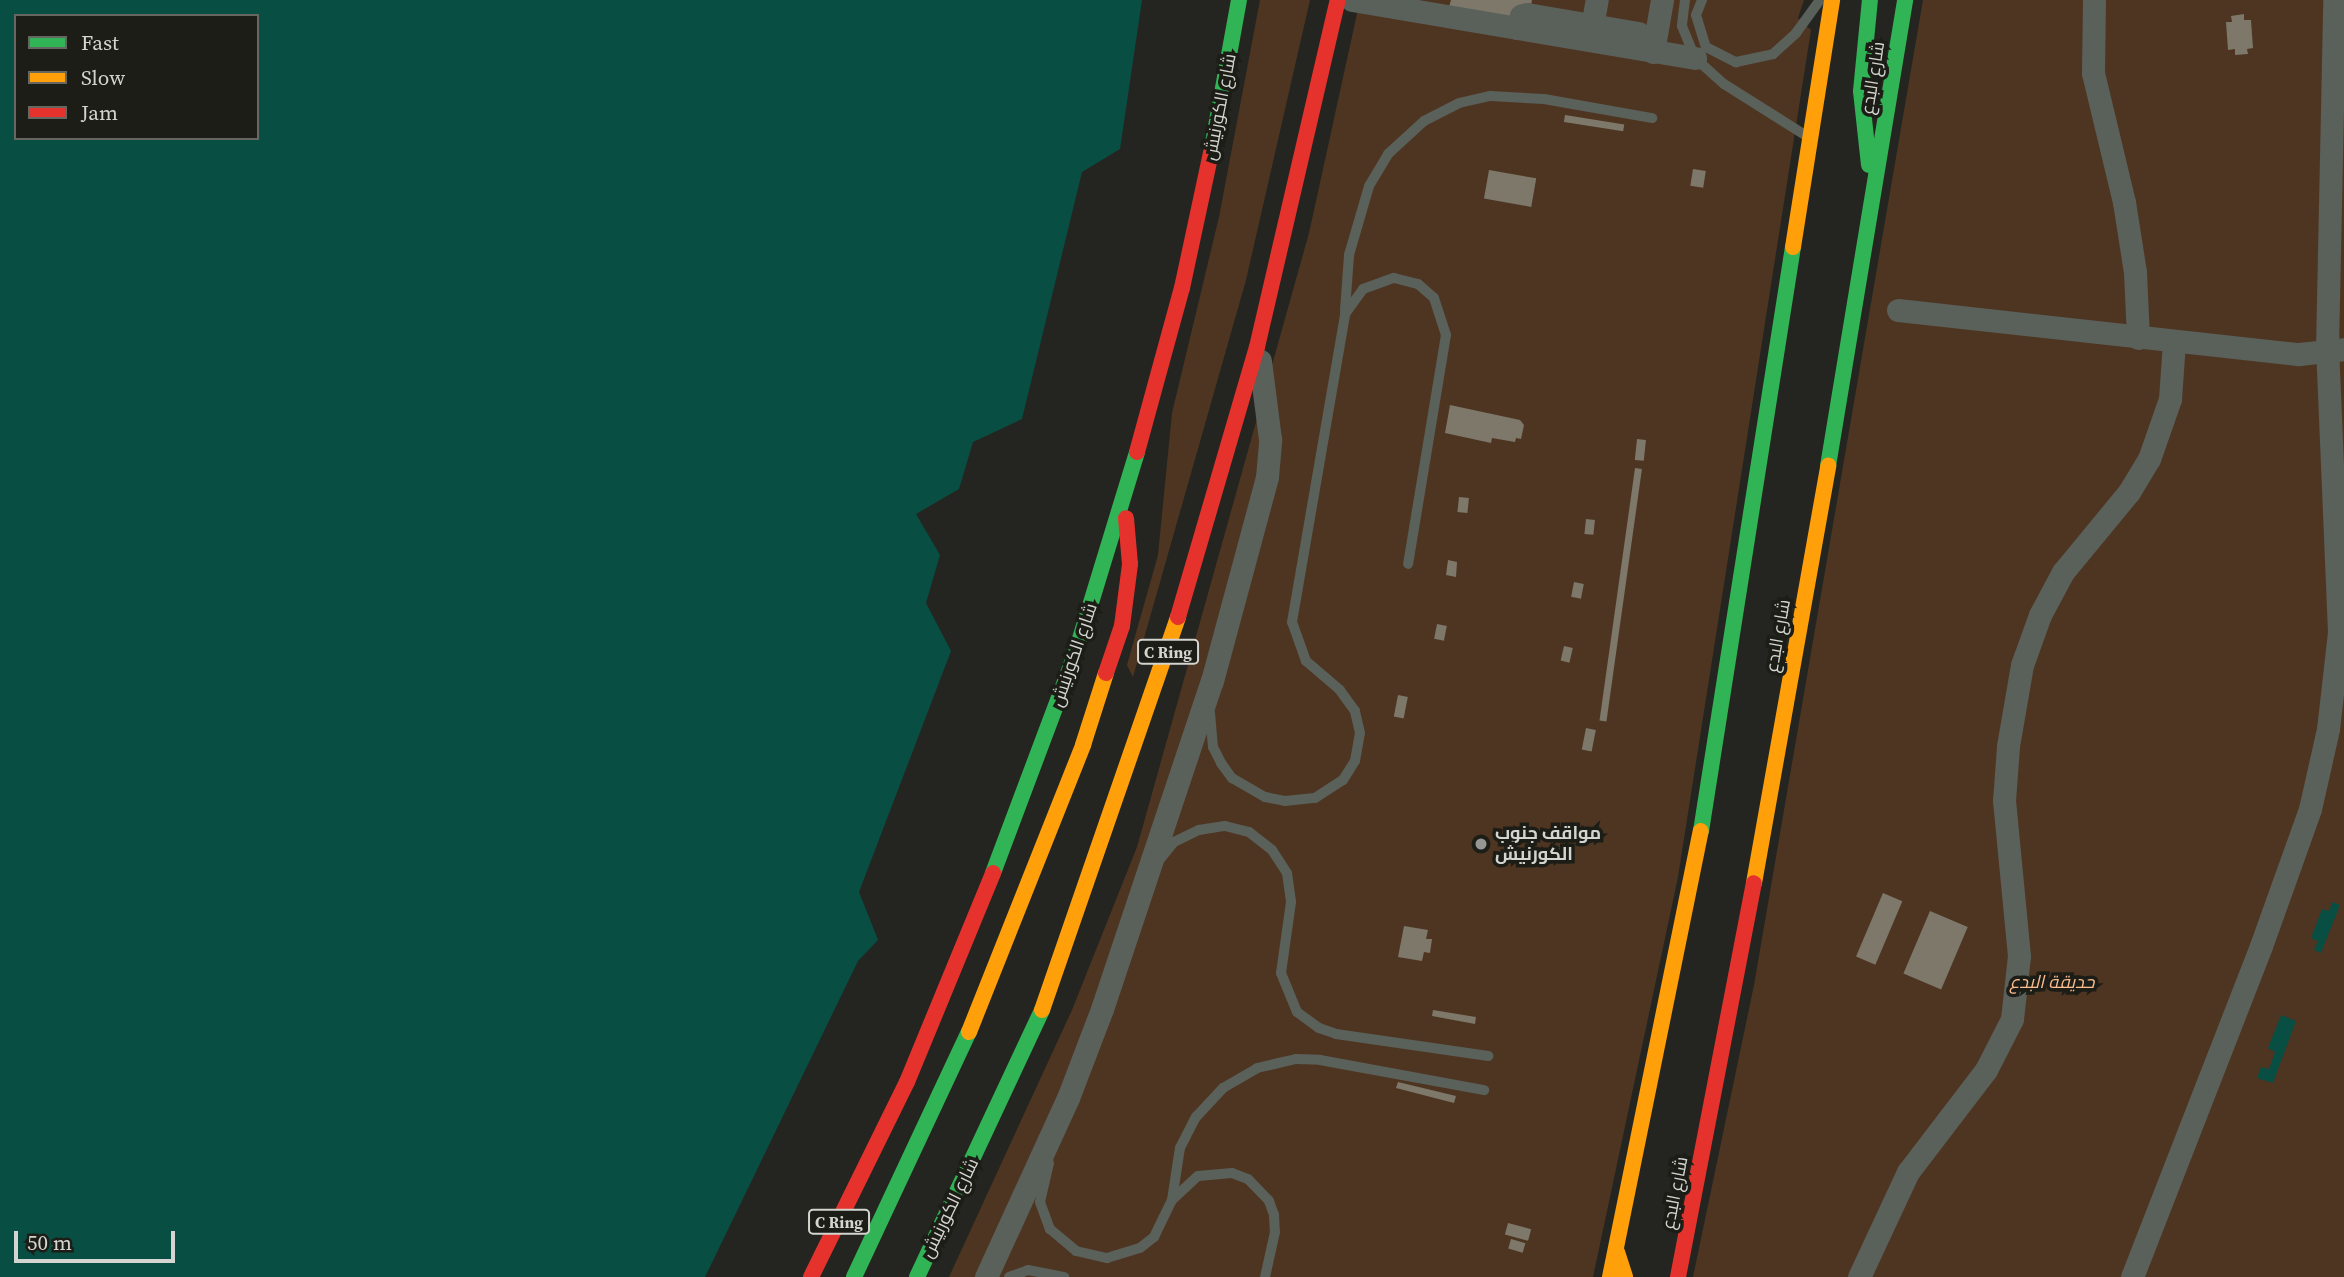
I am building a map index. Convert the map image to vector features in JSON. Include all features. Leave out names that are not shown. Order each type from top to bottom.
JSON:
[{"type":"main road","name":"شارع الكورنيش","points":[[811,1277],[907,1082],[972,930],[1071,667],[1123,502],[1203,197],[1239,0]]},
{"type":"main road","name":"شارع الكورنيش","points":[[917,1277],[1017,1069],[1063,960],[1164,663],[1257,347],[1338,0]]},
{"type":"main road","points":[[1610,1277],[1708,799],[1832,0]]},
{"type":"main road","points":[[1870,0],[1861,90],[1875,191]]},
{"type":"main road","name":"شارع البدع","points":[[1678,1277],[1745,935],[1875,191],[1905,0]]},
{"type":"main road","points":[[854,1277],[956,1064],[1083,745],[1120,635],[1128,592],[1129,541],[1123,502]]},
{"type":"main road","points":[[1617,1252],[1625,1277]]},
{"type":"street","points":[[1352,0],[1445,8],[1517,28],[1551,26],[1654,44],[1695,58]]},
{"type":"street","points":[[1591,33],[1597,0]]},
{"type":"street","points":[[1654,44],[1662,0]]},
{"type":"street","points":[[2094,0],[2092,63],[2124,202],[2135,272],[2138,338]]},
{"type":"street","points":[[2132,1277],[2254,967],[2310,809],[2321,763],[2339,632],[2334,0]]},
{"type":"street","points":[[1898,310],[2299,354],[2335,348]]},
{"type":"street","points":[[1859,1277],[1908,1172],[1986,1070],[2012,1019],[2020,963],[2004,801],[2011,719],[2022,665],[2040,615],[2063,572],[2129,492],[2149,459],[2170,399],[2174,342]]},
{"type":"street","name":"شارع الكورنيش","points":[[986,1277],[1068,1098],[1148,878],[1212,681],[1267,478],[1270,439],[1257,347]]},
{"type":"lane","points":[[1685,0],[1682,26],[1695,58],[1724,84],[1810,139]]},
{"type":"lane","points":[[1702,0],[1696,15],[1706,47],[1719,58],[1736,62],[1773,54],[1796,33],[1820,0]]},
{"type":"lane","points":[[1212,681],[1209,725],[1213,747],[1233,779],[1247,789],[1275,799],[1302,802],[1330,791],[1350,770],[1360,742],[1355,711],[1340,690],[1306,660],[1292,622],[1345,314],[1349,255],[1365,194],[1388,154],[1424,121],[1459,103],[1490,96],[1544,99],[1652,118]]},
{"type":"lane","points":[[1345,314],[1363,289],[1394,278],[1427,290],[1445,321],[1408,564]]},
{"type":"lane","points":[[1148,878],[1164,851],[1185,835],[1225,826],[1249,832],[1272,850],[1287,873],[1292,902],[1280,973],[1297,1012],[1319,1028],[1336,1034],[1488,1056]]},
{"type":"lane","points":[[1068,1098],[1040,1202],[1043,1217],[1057,1236],[1091,1256],[1123,1255],[1154,1237],[1172,1200],[1180,1148],[1196,1117],[1223,1088],[1257,1068],[1296,1059],[1320,1060],[1484,1090]]},
{"type":"lane","points":[[1172,1200],[1198,1176],[1215,1172],[1232,1173],[1260,1188],[1274,1215],[1275,1232],[1265,1277]]},
{"type":"lane","points":[[1009,1277],[1028,1270],[1064,1277]]},
{"type":"green space","points":[[1260,0],[1310,0],[1246,280],[1133,677],[1127,665],[1158,555],[1172,413],[1219,217]]},
{"type":"green space","points":[[1360,0],[1804,0],[1798,18],[1811,30],[1678,877],[1593,1277],[949,1277],[1072,1010],[1137,847],[1309,233]]},
{"type":"green space","name":"حديقة البدع","points":[[1923,0],[2344,0],[2344,1277],[1693,1277],[1754,985]]},
{"type":"shaded area","points":[[0,0],[1142,0],[1120,149],[1082,172],[1022,419],[973,442],[959,489],[916,514],[940,555],[926,603],[951,651],[859,892],[878,940],[858,961],[705,1277],[0,1277]]},
{"type":"shaded area","points":[[2332,902],[2340,905],[2321,953],[2314,950],[2318,941],[2311,938],[2322,909],[2329,911]]},
{"type":"shaded area","points":[[2281,1015],[2296,1021],[2273,1083],[2257,1078],[2261,1067],[2269,1069],[2275,1052],[2268,1048]]},
{"type":"building","points":[[1451,0],[1532,0],[1530,10],[1514,18],[1449,7]]},
{"type":"building","points":[[2244,14],[2244,20],[2251,20],[2253,48],[2247,49],[2248,54],[2235,55],[2235,49],[2228,50],[2226,22],[2232,22],[2231,16]]},
{"type":"building","points":[[1565,115],[1624,124],[1623,131],[1564,122]]},
{"type":"building","points":[[1693,169],[1706,171],[1703,188],[1690,186]]},
{"type":"building","points":[[1489,170],[1536,178],[1531,207],[1484,199]]},
{"type":"building","points":[[1450,405],[1520,420],[1524,425],[1521,439],[1516,438],[1515,442],[1492,438],[1491,443],[1445,433]]},
{"type":"building","points":[[1637,439],[1646,440],[1644,461],[1635,460]]},
{"type":"building","points":[[1635,468],[1642,469],[1606,721],[1600,721]]},
{"type":"building","points":[[1459,497],[1469,498],[1467,513],[1457,512]]},
{"type":"building","points":[[1586,519],[1595,520],[1593,535],[1584,534]]},
{"type":"building","points":[[1448,560],[1457,562],[1456,577],[1446,575]]},
{"type":"building","points":[[1574,582],[1584,584],[1581,599],[1571,597]]},
{"type":"building","points":[[1437,624],[1447,626],[1444,641],[1434,639]]},
{"type":"building","points":[[1564,646],[1573,648],[1569,663],[1561,661]]},
{"type":"building","points":[[1398,695],[1408,697],[1404,719],[1394,717]]},
{"type":"building","points":[[1586,728],[1596,730],[1592,752],[1582,750]]},
{"type":"building","points":[[1883,893],[1902,901],[1875,965],[1856,957]]},
{"type":"building","points":[[1930,911],[1968,927],[1941,990],[1903,974]]},
{"type":"building","points":[[1404,926],[1428,930],[1426,939],[1432,939],[1430,953],[1424,952],[1422,961],[1398,957]]},
{"type":"building","points":[[1433,1010],[1476,1017],[1475,1024],[1432,1016]]},
{"type":"building","points":[[1398,1082],[1456,1096],[1454,1103],[1396,1088]]},
{"type":"building","points":[[1508,1223],[1531,1229],[1528,1241],[1505,1235]]},
{"type":"building","points":[[1511,1239],[1525,1243],[1523,1253],[1508,1249]]},
{"type":"traffic: fast","points":[[1213,143],[1239,0]]},
{"type":"traffic: fast","points":[[1869,165],[1861,91],[1870,0]]},
{"type":"traffic: fast","points":[[1828,466],[1905,0]]},
{"type":"traffic: fast","points":[[1701,831],[1793,247]]},
{"type":"traffic: fast","points":[[993,873],[1075,655],[1137,452]]},
{"type":"traffic: fast","points":[[917,1277],[1042,1010]]},
{"type":"traffic: fast","points":[[854,1277],[969,1032]]},
{"type":"traffic: slow","points":[[1793,247],[1832,0]]},
{"type":"traffic: slow","points":[[1754,883],[1828,466]]},
{"type":"traffic: slow","points":[[1042,1010],[1178,617]]},
{"type":"traffic: slow","points":[[969,1032],[1083,745],[1106,673]]},
{"type":"traffic: slow","points":[[1610,1277],[1701,831]]},
{"type":"traffic: slow","points":[[1617,1252],[1625,1277]]},
{"type":"traffic: jam","points":[[1178,617],[1257,347],[1338,0]]},
{"type":"traffic: jam","points":[[1137,452],[1182,288],[1213,143]]},
{"type":"traffic: jam","points":[[1106,673],[1122,626],[1130,564],[1126,518]]},
{"type":"traffic: jam","points":[[811,1277],[907,1082],[993,873]]},
{"type":"traffic: jam","points":[[1678,1277],[1754,883]]},
{"type":"place","name":"مواقف جنوب الكورنيش","points":[[1481,844]]}]
